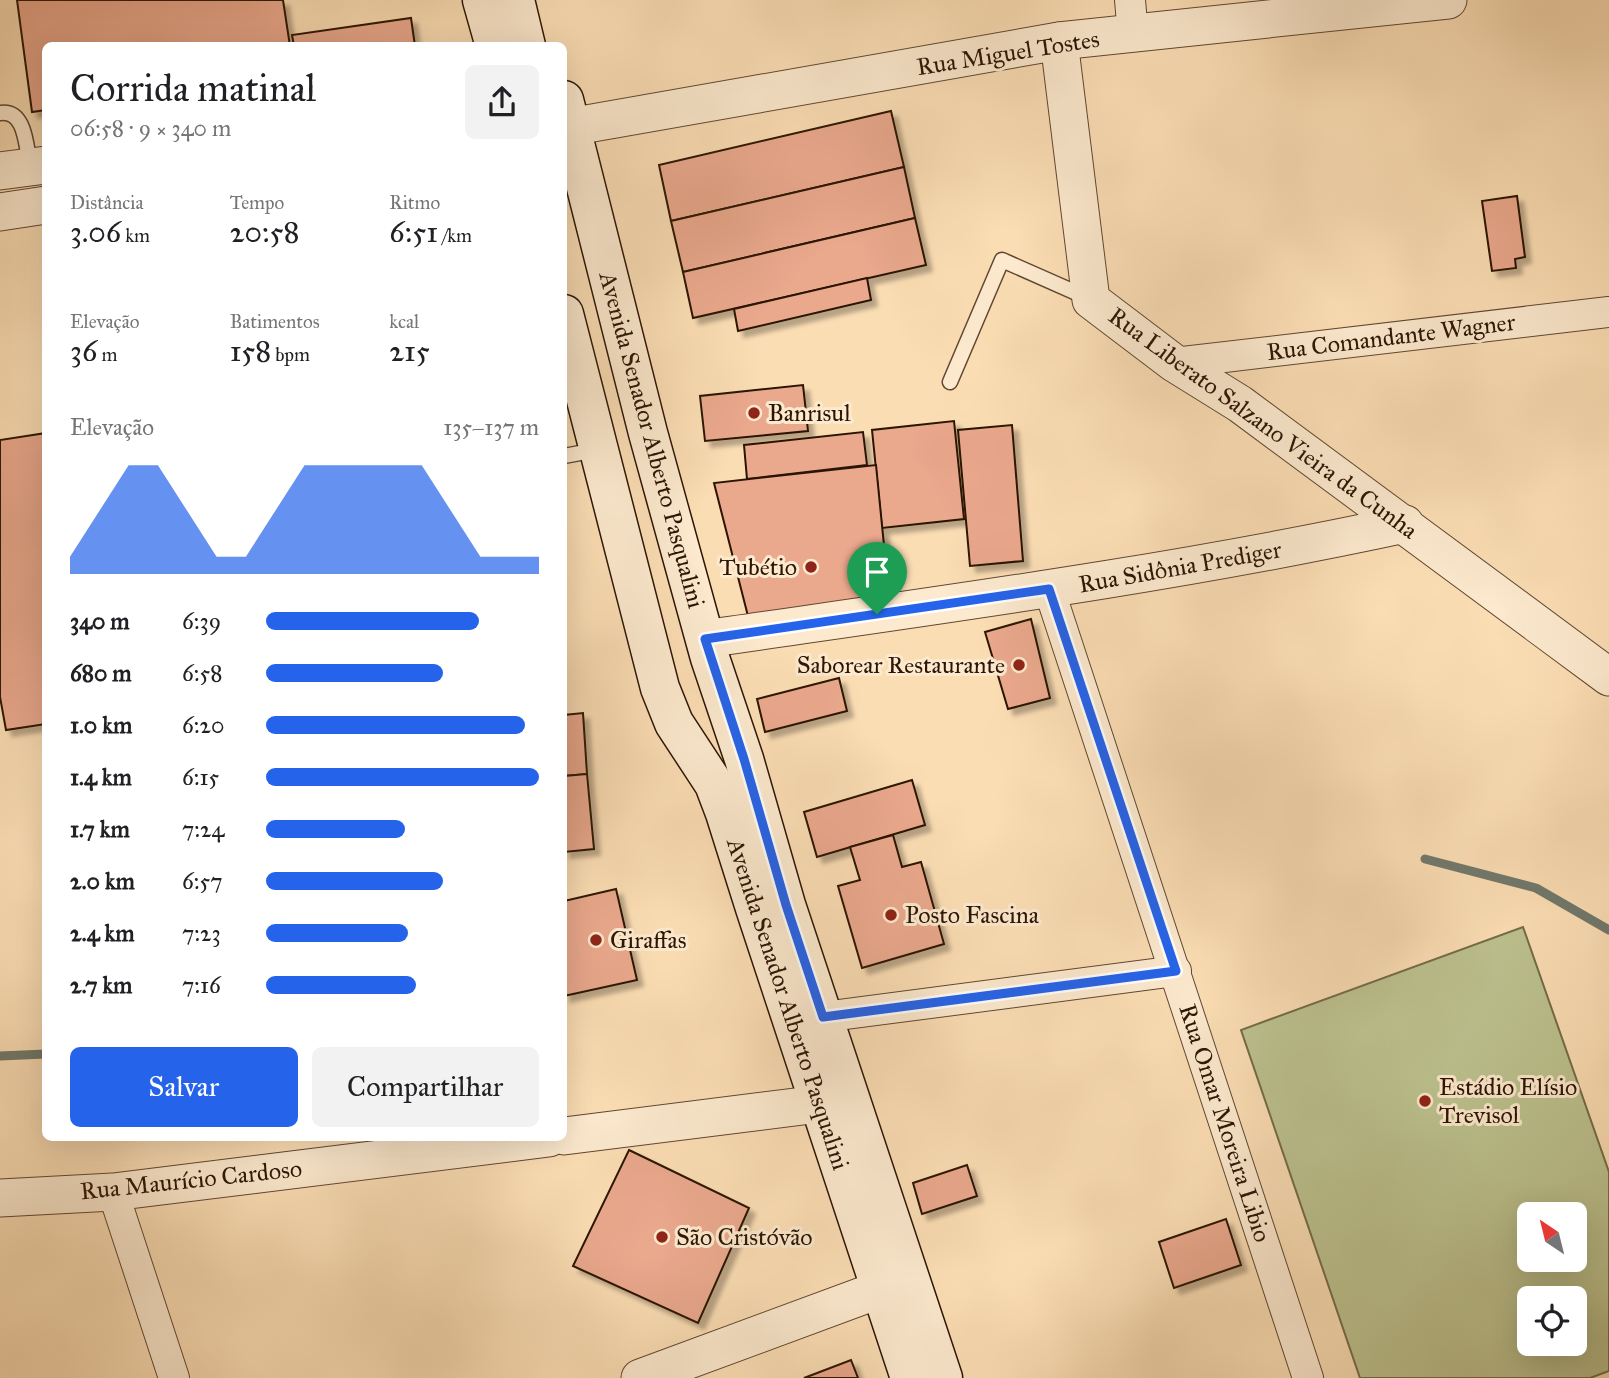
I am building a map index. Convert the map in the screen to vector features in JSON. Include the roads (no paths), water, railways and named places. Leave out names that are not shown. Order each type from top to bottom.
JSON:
[{"type":"main road","points":[[482,0],[494,42]]},
{"type":"main road","points":[[515,0],[525,42]]},
{"type":"main road","points":[[540,0],[550,42]]},
{"type":"main road","name":"Avenida Senador Alberto Pasqualini","points":[[567,126],[705,639],[744,759],[786,905],[943,1378]]},
{"type":"main road","points":[[567,190],[649,510],[667,551],[691,587]]},
{"type":"main road","name":"Avenida Senador Alberto Pasqualini","points":[[567,341],[582,453],[674,723],[714,785],[725,813],[911,1378]]},
{"type":"main road","points":[[657,672],[665,655],[676,645],[705,639]]},
{"type":"street","name":"Rua Miguel Tostes","points":[[567,118],[1059,41],[1132,18],[1448,0]]},
{"type":"street","name":"Rua Liberato Salzano Vieira da Cunha","points":[[1059,41],[1091,300],[1174,363],[1241,404],[1609,677]]},
{"type":"street","points":[[0,212],[42,206]]},
{"type":"street","name":"Rua Comandante Wagner","points":[[1174,363],[1609,312]]},
{"type":"street","name":"Rua Sidônia Prediger","points":[[705,639],[1049,589],[1323,542],[1405,524]]},
{"type":"street","name":"Rua Omar Moreira Libio","points":[[1049,589],[1308,1378]]},
{"type":"street","points":[[823,1017],[1176,971]]},
{"type":"street","points":[[567,1136],[819,1104]]},
{"type":"street","name":"Rua Maurício Cardoso","points":[[0,1198],[113,1192],[525,1141]]},
{"type":"street","points":[[113,1192],[174,1378]]},
{"type":"street","points":[[640,1378],[881,1289]]},
{"type":"lane","points":[[0,113],[7,112],[16,116],[21,124],[25,168]]},
{"type":"lane","points":[[950,382],[1002,260],[1091,300]]},
{"type":"waterway","points":[[1425,859],[1536,888],[1609,930]]},
{"type":"waterway","points":[[0,1056],[42,1054]]},
{"type":"place","name":"Banrisul","points":[[754,413]]},
{"type":"place","name":"Tubétio","points":[[811,567]]},
{"type":"place","name":"Saborear Restaurante","points":[[1019,665]]},
{"type":"place","name":"Posto Fascina","points":[[891,915]]},
{"type":"place","name":"Giraffas","points":[[596,940]]},
{"type":"place","name":"Estádio Elísio Trevisol","points":[[1425,1101]]},
{"type":"place","name":"São Cristóvão","points":[[662,1237]]}]
